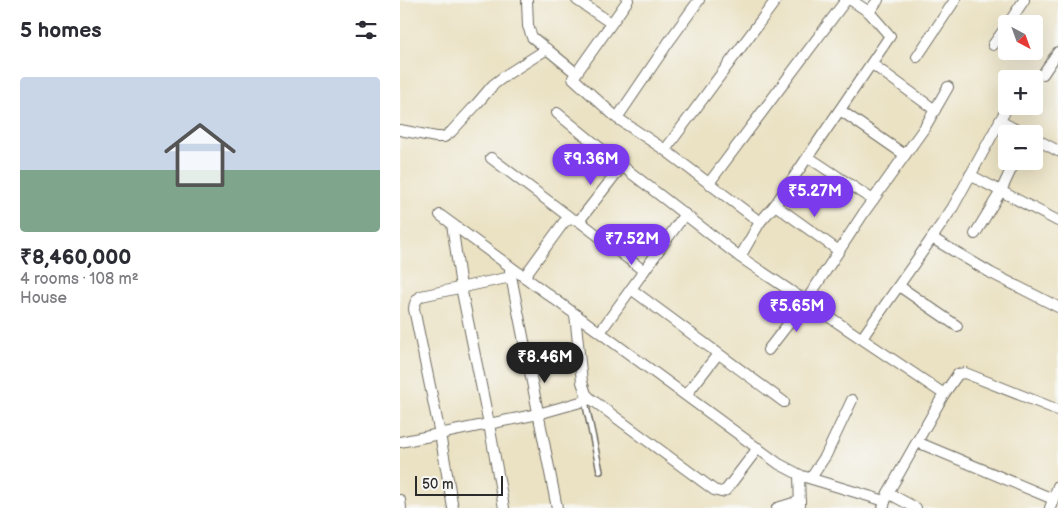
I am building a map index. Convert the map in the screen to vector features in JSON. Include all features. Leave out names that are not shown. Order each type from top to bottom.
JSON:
[{"type":"street","points":[[527,0],[528,26],[532,37],[576,73]]},
{"type":"street","points":[[577,0],[611,24]]},
{"type":"street","points":[[628,0],[573,78],[617,118],[665,150],[760,222]]},
{"type":"street","points":[[617,118],[699,0]]},
{"type":"street","points":[[665,150],[776,0]]},
{"type":"street","points":[[709,183],[846,0]]},
{"type":"street","points":[[740,256],[760,222],[775,205],[890,36],[869,12],[851,0]]},
{"type":"street","points":[[869,12],[878,0]]},
{"type":"street","points":[[917,57],[955,0]]},
{"type":"street","points":[[1014,15],[1024,0]]},
{"type":"street","points":[[993,45],[998,38]]},
{"type":"street","points":[[400,130],[444,137],[476,106],[492,85],[547,50]]},
{"type":"street","points":[[1043,74],[1057,54]]},
{"type":"street","points":[[872,64],[935,110]]},
{"type":"street","points":[[768,350],[806,301],[906,154],[948,87]]},
{"type":"street","points":[[840,110],[906,154]]},
{"type":"street","points":[[557,113],[622,166],[740,256],[944,394]]},
{"type":"street","points":[[862,338],[953,207],[1003,115]]},
{"type":"street","points":[[1000,121],[1007,125]]},
{"type":"street","points":[[1043,143],[1058,151]]},
{"type":"street","points":[[808,157],[873,200]]},
{"type":"street","points":[[491,158],[644,271]]},
{"type":"street","points":[[524,277],[564,222],[576,220],[622,166]]},
{"type":"street","points":[[975,234],[1001,191],[1011,170]]},
{"type":"street","points":[[970,175],[1058,220]]},
{"type":"street","points":[[775,205],[839,251]]},
{"type":"street","points":[[600,332],[685,214]]},
{"type":"street","points":[[440,215],[779,464],[799,475],[885,501],[916,508]]},
{"type":"street","points":[[452,224],[461,287],[504,508]]},
{"type":"street","points":[[932,238],[991,273],[1058,307]]},
{"type":"street","points":[[509,266],[557,508]]},
{"type":"street","points":[[453,508],[414,304],[416,299],[421,296],[511,276]]},
{"type":"street","points":[[899,286],[957,326]]},
{"type":"street","points":[[631,289],[784,402]]},
{"type":"street","points":[[575,314],[582,382],[588,400],[718,492],[726,490],[758,448]]},
{"type":"street","points":[[686,396],[718,354]]},
{"type":"street","points":[[885,501],[944,394],[958,374],[965,373],[1058,410]]},
{"type":"street","points":[[400,442],[538,414],[588,400]]},
{"type":"street","points":[[810,478],[826,455],[852,400]]},
{"type":"street","points":[[917,442],[1052,503],[1058,486]]},
{"type":"street","points":[[778,508],[800,505],[799,475]]},
{"type":"street","points":[[400,500],[401,508]]},
{"type":"lane","points":[[588,400],[600,471]]}]
